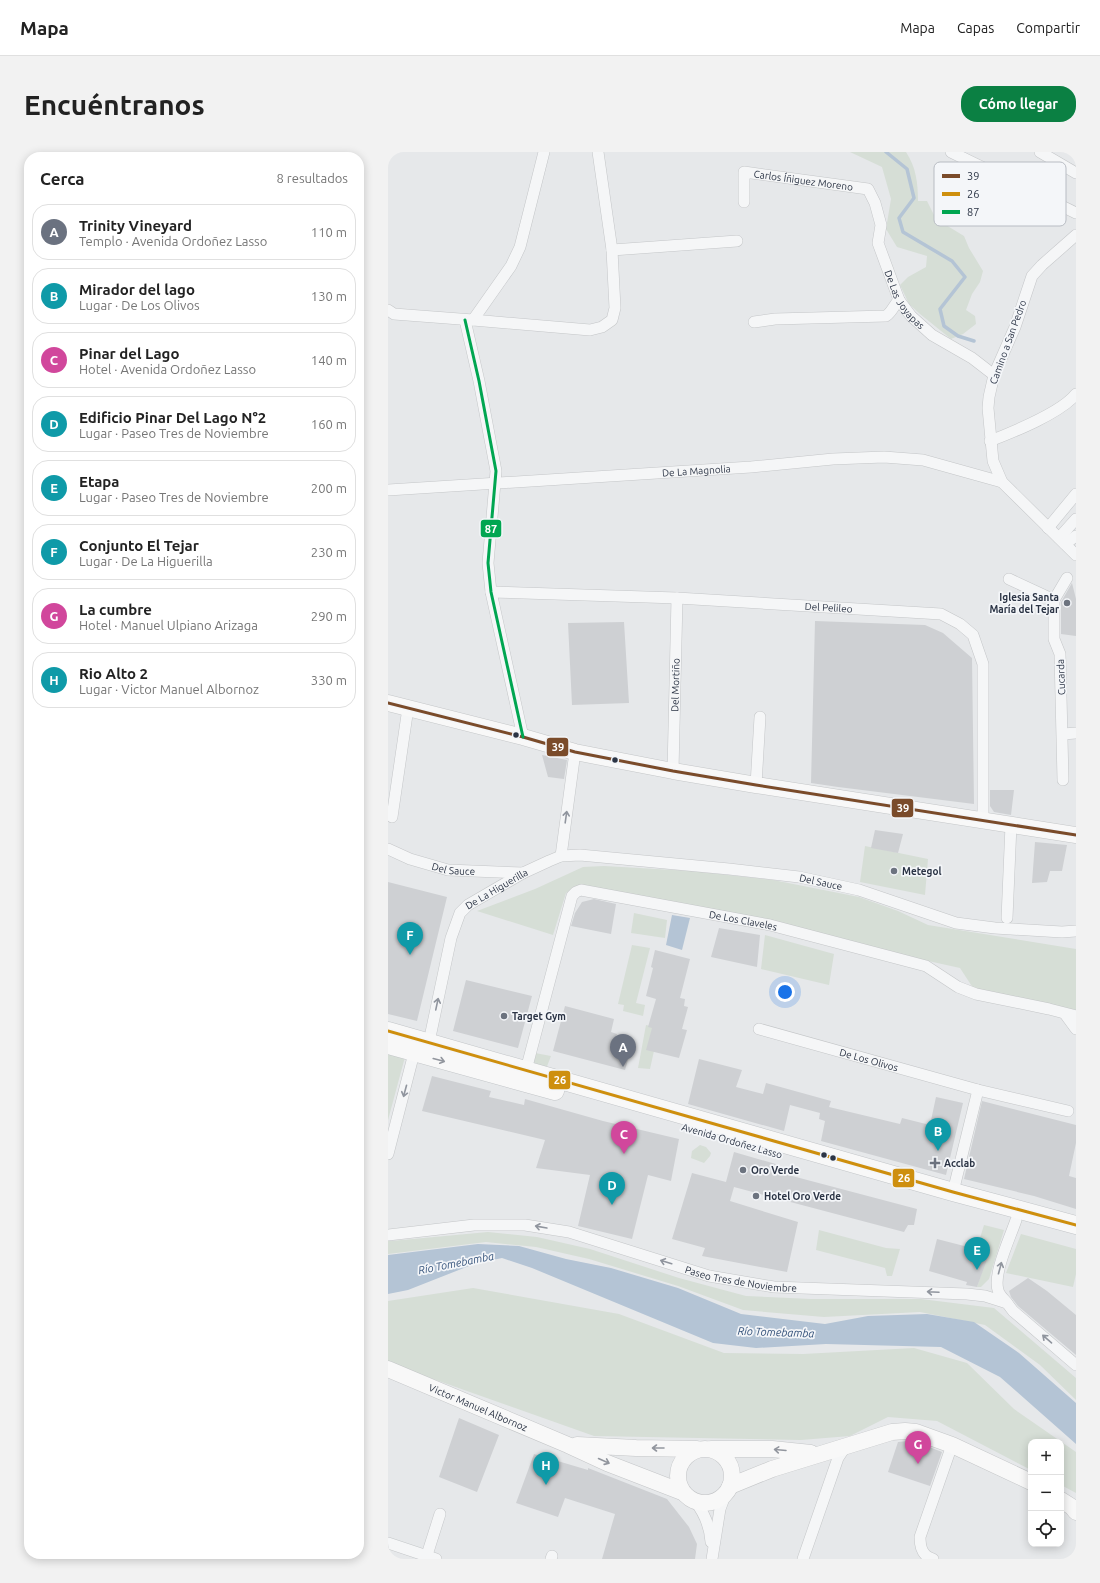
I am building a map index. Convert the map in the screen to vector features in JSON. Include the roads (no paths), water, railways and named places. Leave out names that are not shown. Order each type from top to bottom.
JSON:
[{"type":"main road","name":"Avenida Ordoñez Lasso","points":[[388,1030],[952,1192],[1076,1225]]},
{"type":"main road","name":"Avenida Ordoñez Lasso","points":[[388,1045],[1076,1236]]},
{"type":"street","points":[[523,737],[491,592],[488,563],[496,471],[469,320],[511,266],[520,247],[544,152]]},
{"type":"street","points":[[388,310],[394,314],[590,330],[602,327],[612,320],[615,308],[612,250],[598,152]]},
{"type":"street","points":[[951,152],[971,162]]},
{"type":"street","points":[[1040,152],[1057,162]]},
{"type":"street","points":[[1066,167],[1076,173]]},
{"type":"street","name":"Carlos Íñiguez Moreno","points":[[744,202],[744,172],[868,189]]},
{"type":"street","name":"De Las Joyapas","points":[[868,189],[875,204],[881,225],[878,243],[900,300],[911,316],[932,335],[972,358],[994,375]]},
{"type":"street","points":[[1066,208],[1076,213]]},
{"type":"street","name":"Camino a San Pedro","points":[[1076,235],[1042,264],[1032,276],[1015,327],[994,375],[988,408],[993,461],[1002,482],[1076,555]]},
{"type":"street","points":[[612,250],[737,241]]},
{"type":"street","points":[[754,322],[775,319],[886,316],[889,314],[894,304],[900,300]]},
{"type":"street","points":[[990,440],[1024,427],[1056,409],[1073,398],[1076,394]]},
{"type":"street","name":"De La Magnolia","points":[[388,490],[751,467],[834,459],[884,457],[923,460],[1002,482]]},
{"type":"street","points":[[1048,528],[1076,494]]},
{"type":"street","points":[[1062,541],[1076,519]]},
{"type":"street","points":[[1062,541],[1076,536]]},
{"type":"street","points":[[1009,579],[1054,600],[1067,578]]},
{"type":"street","name":"Del Pelileo","points":[[491,592],[678,598],[941,614],[960,624],[974,636],[983,664],[983,820]]},
{"type":"street","name":"Del Mortiño","points":[[673,771],[678,598]]},
{"type":"street","name":"Cucarda","points":[[1054,600],[1054,639],[1060,654],[1063,780]]},
{"type":"street","points":[[388,703],[523,737],[575,752],[673,771],[1076,835]]},
{"type":"street","points":[[392,817],[408,708]]},
{"type":"street","points":[[756,785],[760,717]]},
{"type":"street","points":[[1063,734],[1076,733]]},
{"type":"street","points":[[561,856],[575,752]]},
{"type":"street","points":[[1007,918],[1011,825]]},
{"type":"street","name":"Del Sauce","points":[[388,849],[410,859],[448,870],[523,874]]},
{"type":"street","name":"Del Sauce","points":[[561,856],[580,855],[799,877],[859,890],[956,923],[995,928],[1062,932],[1076,931]]},
{"type":"street","name":"De La Higuerilla","points":[[429,1042],[453,930],[460,913],[468,905],[523,874],[561,856]]},
{"type":"street","name":"De Los Claveles","points":[[526,1070],[572,896],[581,890],[770,925],[926,966],[958,987],[976,994],[1071,1015],[1076,1029]]},
{"type":"street","name":"De Los Olivos","points":[[759,1029],[978,1090],[1068,1111]]},
{"type":"street","points":[[388,1154],[414,1053]]},
{"type":"street","points":[[952,1192],[978,1090]]},
{"type":"street","points":[[1007,1303],[998,1292],[996,1281],[1000,1264],[1016,1220]]},
{"type":"street","name":"Paseo Tres de Noviembre","points":[[388,1235],[474,1225],[525,1225],[569,1232],[709,1276],[774,1287],[967,1294],[985,1296],[1007,1303],[1013,1311],[1076,1365]]},
{"type":"street","name":"Victor Manuel Albornoz","points":[[388,1369],[703,1503],[720,1499],[728,1490],[772,1469],[892,1432],[905,1431],[916,1432],[952,1445],[1028,1481]]},
{"type":"street","name":"Victor Manuel Albornoz","points":[[568,1445],[636,1448],[772,1449],[819,1454]]},
{"type":"street","points":[[933,1559],[929,1558],[922,1552],[920,1537],[952,1445]]},
{"type":"street","points":[[803,1559],[838,1458],[846,1446]]},
{"type":"street","points":[[704,1449],[718,1451],[725,1456],[729,1462],[732,1478],[720,1509],[712,1558],[710,1530],[703,1513],[679,1485],[677,1476],[678,1467],[682,1459],[689,1453],[704,1449]]},
{"type":"street","points":[[1064,1502],[1072,1507],[1076,1512]]},
{"type":"street","points":[[388,1543],[431,1557],[440,1514]]},
{"type":"water","points":[[672,915],[690,918],[682,950],[666,945]]},
{"type":"water","name":"Río Tomebamba","points":[[478,1244],[519,1246],[566,1259],[611,1268],[678,1288],[741,1314],[825,1324],[868,1316],[927,1314],[974,1322],[1019,1353],[1076,1403],[1076,1444],[1000,1377],[941,1347],[826,1344],[756,1348],[713,1343],[532,1268],[502,1258],[474,1264],[408,1290],[388,1294],[388,1255]]},
{"type":"waterway","points":[[886,152],[907,169],[914,198],[899,218],[903,232],[952,261],[965,277],[940,309],[944,326],[958,336],[974,341]]},
{"type":"place","name":"Iglesia Santa María del Tejar","points":[[1067,603]]},
{"type":"place","name":"Metegol","points":[[894,871]]},
{"type":"place","name":"Conjunto El Tejar","points":[[410,955]]},
{"type":"place","name":"Target Gym","points":[[504,1016]]},
{"type":"place","name":"Trinity Vineyard","points":[[623,1067]]},
{"type":"place","name":"Mirador del lago","points":[[938,1151]]},
{"type":"place","name":"Pinar del Lago","points":[[624,1154]]},
{"type":"place","name":"Acclab","points":[[935,1163]]},
{"type":"place","name":"Oro Verde","points":[[743,1170]]},
{"type":"place","name":"Hotel Oro Verde","points":[[756,1196]]},
{"type":"place","name":"Edificio Pinar Del Lago N°2","points":[[612,1205]]},
{"type":"place","name":"Etapa","points":[[977,1270]]},
{"type":"place","name":"La cumbre","points":[[918,1464]]},
{"type":"place","name":"Rio Alto 2","points":[[546,1485]]}]
